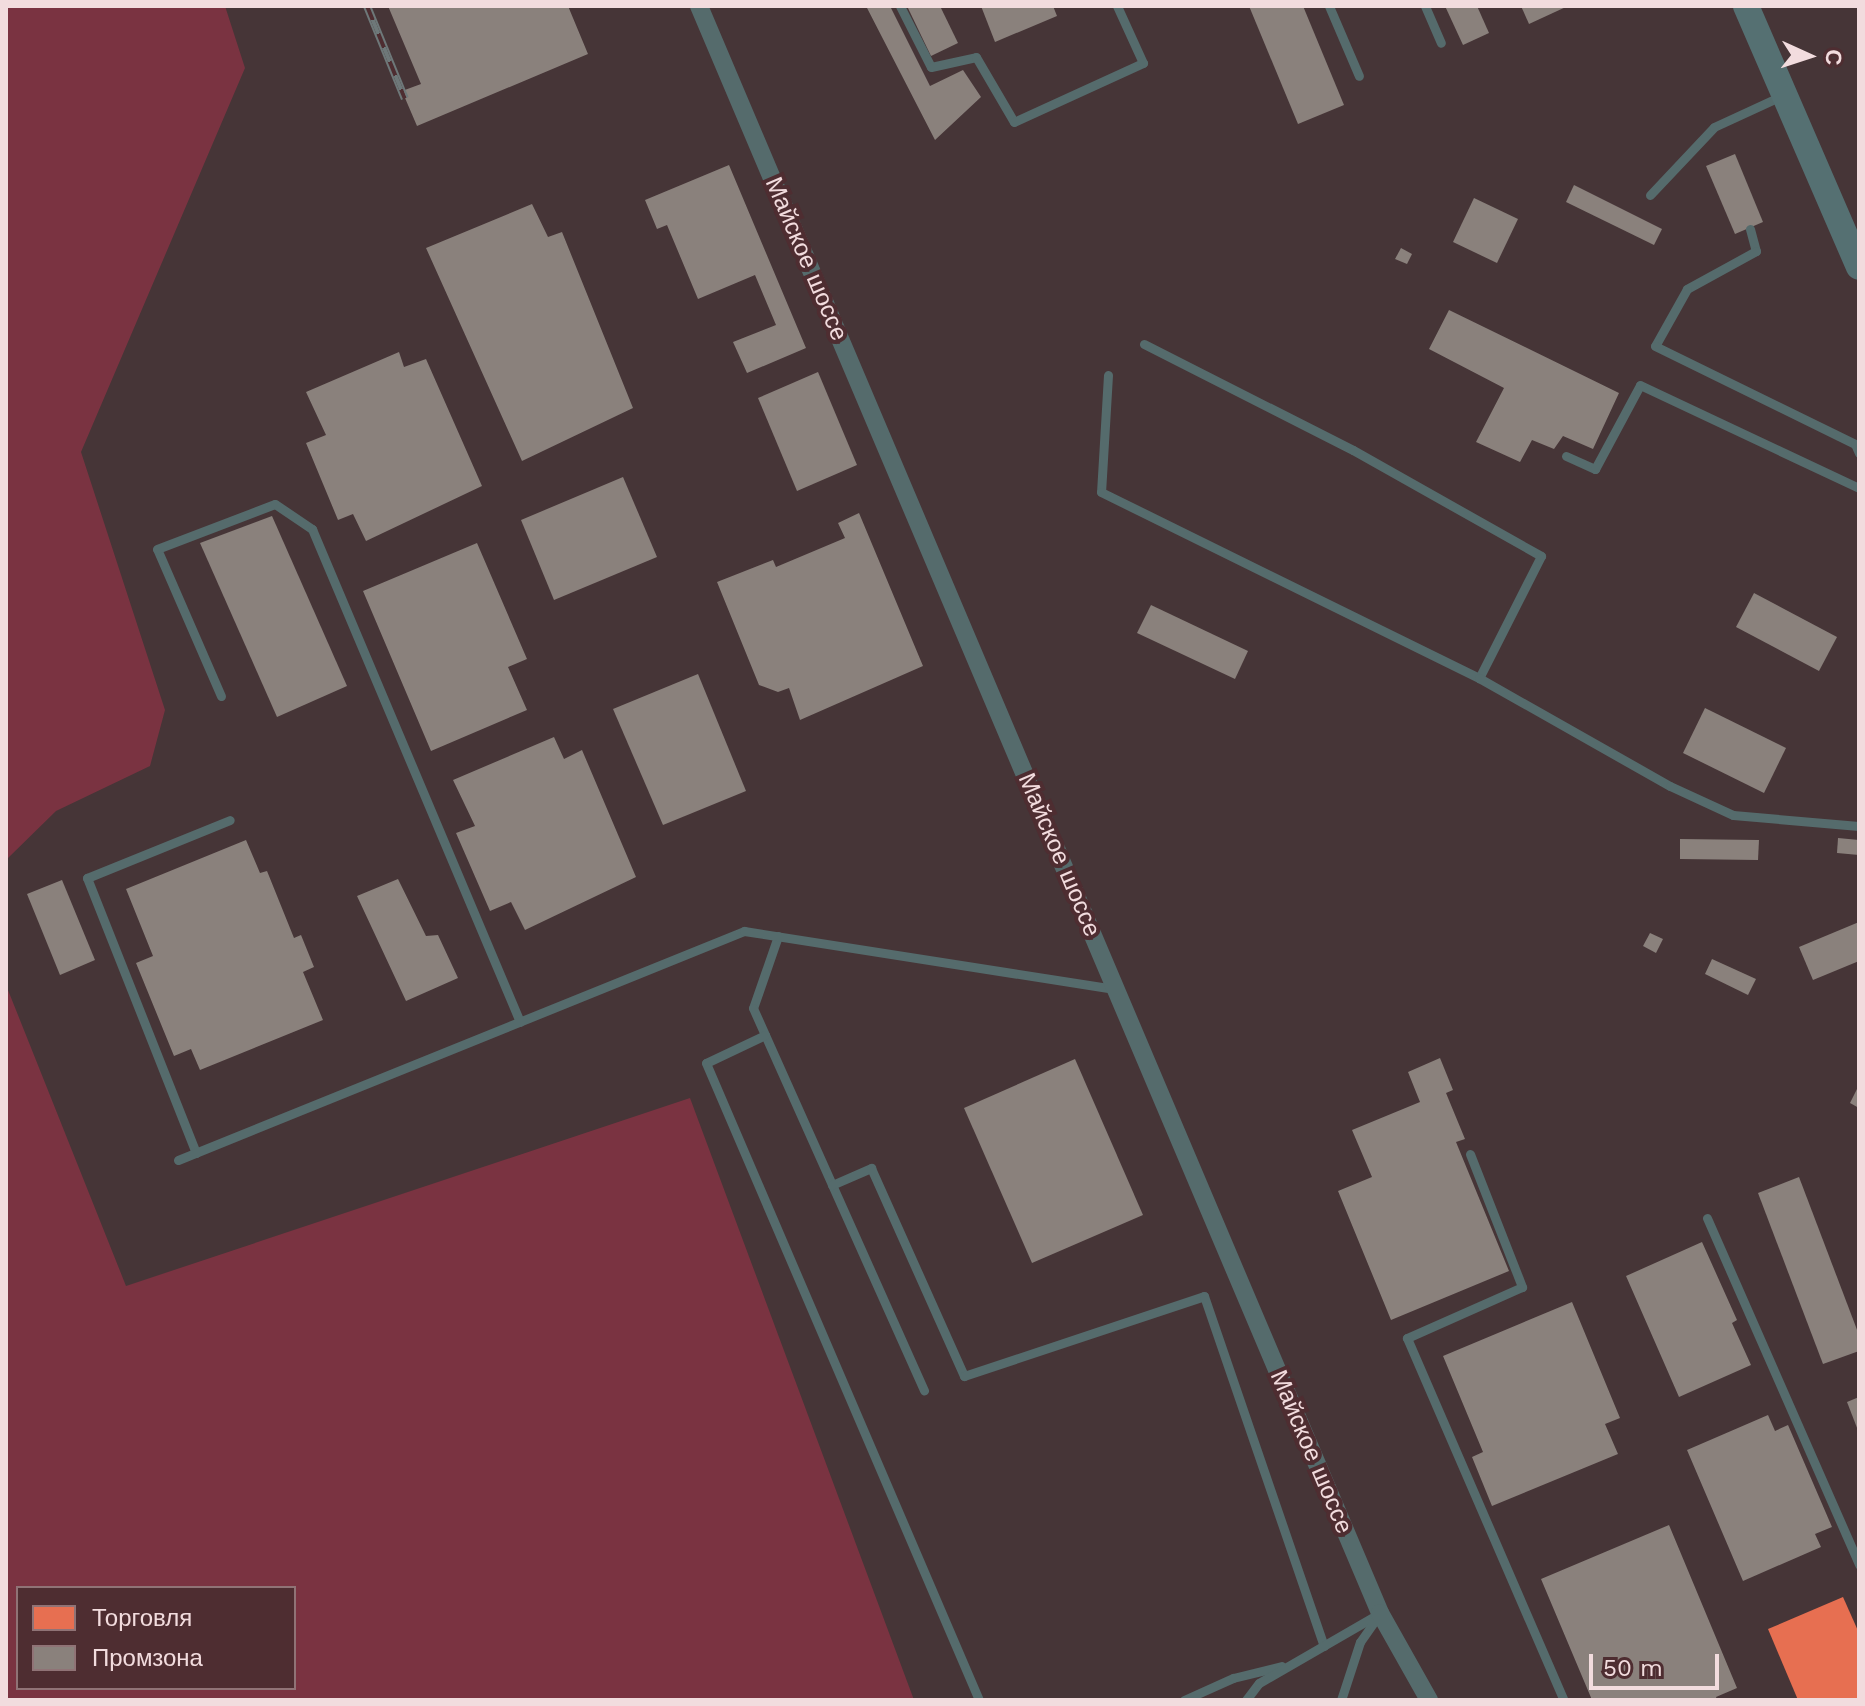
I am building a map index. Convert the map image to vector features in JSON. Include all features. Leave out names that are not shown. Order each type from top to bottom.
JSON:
[{"type":"street","name":"Майское шоссе","points":[[699,6],[1380,1613],[1429,1700]]},
{"type":"street","points":[[1746,6],[1859,267]]},
{"type":"lane","points":[[900,6],[931,67],[976,57],[1014,122],[1143,63],[1117,6]]},
{"type":"lane","points":[[1329,6],[1359,76]]},
{"type":"lane","points":[[1425,6],[1441,43]]},
{"type":"lane","points":[[1650,195],[1714,127],[1785,94]]},
{"type":"lane","points":[[1750,229],[1756,251],[1687,289],[1655,346],[1855,444],[1859,453]]},
{"type":"lane","points":[[1144,344],[1353,450],[1541,556],[1479,678]]},
{"type":"lane","points":[[1108,375],[1101,492],[1479,678],[1670,786],[1733,815],[1859,826]]},
{"type":"lane","points":[[1566,456],[1595,469],[1640,385],[1859,488]]},
{"type":"lane","points":[[221,696],[157,549],[275,504],[312,529],[520,1022]]},
{"type":"lane","points":[[196,1153],[87,878],[230,820]]},
{"type":"lane","points":[[178,1160],[744,931],[1115,989]]},
{"type":"lane","points":[[778,936],[753,1008],[924,1391]]},
{"type":"lane","points":[[765,1035],[706,1063],[979,1700]]},
{"type":"lane","points":[[1470,1154],[1522,1287],[1407,1338],[1564,1700]]},
{"type":"lane","points":[[832,1185],[871,1168],[964,1376],[1204,1296],[1324,1646]]},
{"type":"lane","points":[[1707,1218],[1859,1565]]},
{"type":"lane","points":[[1246,1700],[1259,1683],[1380,1613]]},
{"type":"lane","points":[[1341,1700],[1360,1642],[1380,1613]]},
{"type":"lane","points":[[1184,1700],[1233,1678],[1294,1663]]},
{"type":"shaded area","points":[[6,6],[225,6],[245,68],[81,452],[165,710],[150,766],[56,811],[6,860]]},
{"type":"shaded area","points":[[6,985],[126,1286],[690,1098],[914,1700],[6,1700]]},
{"type":"building: Торговля","points":[[1843,1597],[1859,1633],[1859,1700],[1798,1700],[1768,1629]]},
{"type":"building: Промзона","points":[[388,6],[568,6],[588,54],[417,126],[402,91],[421,84]]},
{"type":"building: Промзона","points":[[866,6],[890,6],[930,86],[963,70],[981,97],[935,140]]},
{"type":"building: Промзона","points":[[907,6],[940,6],[958,43],[931,56]]},
{"type":"building: Промзона","points":[[981,6],[1053,6],[1057,16],[995,42]]},
{"type":"building: Промзона","points":[[1249,6],[1303,6],[1344,105],[1298,124]]},
{"type":"building: Промзона","points":[[1445,6],[1477,6],[1489,33],[1463,45]]},
{"type":"building: Промзона","points":[[1521,6],[1568,6],[1529,24]]},
{"type":"building: Промзона","points":[[1735,154],[1763,222],[1735,234],[1706,166]]},
{"type":"building: Промзона","points":[[729,165],[806,348],[747,373],[733,342],[776,325],[755,275],[698,299],[667,225],[657,229],[645,200]]},
{"type":"building: Промзона","points":[[1574,185],[1662,229],[1654,245],[1566,202]]},
{"type":"building: Промзона","points":[[1474,198],[1518,219],[1497,263],[1453,242]]},
{"type":"building: Промзона","points":[[532,204],[548,237],[562,232],[633,408],[522,461],[426,248]]},
{"type":"building: Промзона","points":[[1401,248],[1412,254],[1407,264],[1395,259]]},
{"type":"building: Промзона","points":[[1449,310],[1619,393],[1593,449],[1563,436],[1554,449],[1532,440],[1520,462],[1476,442],[1504,388],[1429,349]]},
{"type":"building: Промзона","points":[[399,352],[404,367],[426,359],[482,486],[366,541],[353,514],[338,520],[306,443],[326,435],[306,392]]},
{"type":"building: Промзона","points":[[818,372],[857,465],[797,491],[758,398]]},
{"type":"building: Промзона","points":[[623,477],[657,557],[554,600],[521,520]]},
{"type":"building: Промзона","points":[[859,513],[923,666],[800,720],[789,688],[778,692],[759,685],[717,582],[773,560],[776,567],[845,538],[838,523]]},
{"type":"building: Промзона","points":[[272,516],[347,686],[277,717],[200,543]]},
{"type":"building: Промзона","points":[[477,543],[527,659],[508,667],[527,710],[431,751],[363,591]]},
{"type":"building: Промзона","points":[[1754,593],[1837,637],[1819,671],[1736,627]]},
{"type":"building: Промзона","points":[[1151,605],[1248,651],[1235,679],[1137,633]]},
{"type":"building: Промзона","points":[[698,674],[746,791],[663,825],[613,709]]},
{"type":"building: Промзона","points":[[1705,708],[1786,748],[1764,793],[1683,753]]},
{"type":"building: Промзона","points":[[554,737],[564,759],[582,750],[636,877],[525,930],[511,902],[490,911],[456,833],[475,826],[453,780]]},
{"type":"building: Промзона","points":[[1838,838],[1859,840],[1859,855],[1837,853]]},
{"type":"building: Промзона","points":[[1680,839],[1759,840],[1758,860],[1680,859]]},
{"type":"building: Промзона","points":[[246,840],[260,873],[267,871],[294,938],[301,935],[314,967],[303,972],[323,1020],[200,1070],[191,1049],[174,1056],[136,963],[153,956],[126,889]]},
{"type":"building: Промзона","points":[[398,879],[426,936],[438,935],[458,978],[406,1001],[357,896]]},
{"type":"building: Промзона","points":[[62,880],[95,960],[60,975],[27,894]]},
{"type":"building: Промзона","points":[[1859,922],[1859,961],[1813,980],[1799,947]]},
{"type":"building: Промзона","points":[[1650,933],[1663,939],[1656,953],[1643,946]]},
{"type":"building: Промзона","points":[[1712,959],[1756,979],[1748,995],[1705,974]]},
{"type":"building: Промзона","points":[[1440,1058],[1453,1090],[1446,1093],[1465,1139],[1456,1142],[1509,1271],[1391,1320],[1338,1191],[1372,1177],[1352,1130],[1420,1102],[1408,1072]]},
{"type":"building: Промзона","points":[[1075,1059],[1143,1215],[1032,1263],[964,1108]]},
{"type":"building: Промзона","points":[[1859,1085],[1859,1108],[1850,1103]]},
{"type":"building: Промзона","points":[[1799,1177],[1859,1335],[1859,1351],[1823,1364],[1758,1193]]},
{"type":"building: Промзона","points":[[1702,1242],[1737,1320],[1732,1323],[1751,1365],[1679,1397],[1626,1276]]},
{"type":"building: Промзона","points":[[1572,1302],[1620,1418],[1605,1424],[1618,1454],[1492,1506],[1472,1457],[1483,1452],[1443,1356]]},
{"type":"building: Промзона","points":[[1859,1397],[1859,1433],[1847,1402]]},
{"type":"building: Промзона","points":[[1768,1415],[1775,1431],[1788,1425],[1832,1527],[1815,1534],[1821,1547],[1743,1581],[1687,1450]]},
{"type":"building: Промзона","points":[[1669,1525],[1737,1688],[1716,1697],[1717,1700],[1592,1700],[1541,1579]]},
{"type":"railway","points":[[367,6],[405,99]]}]
